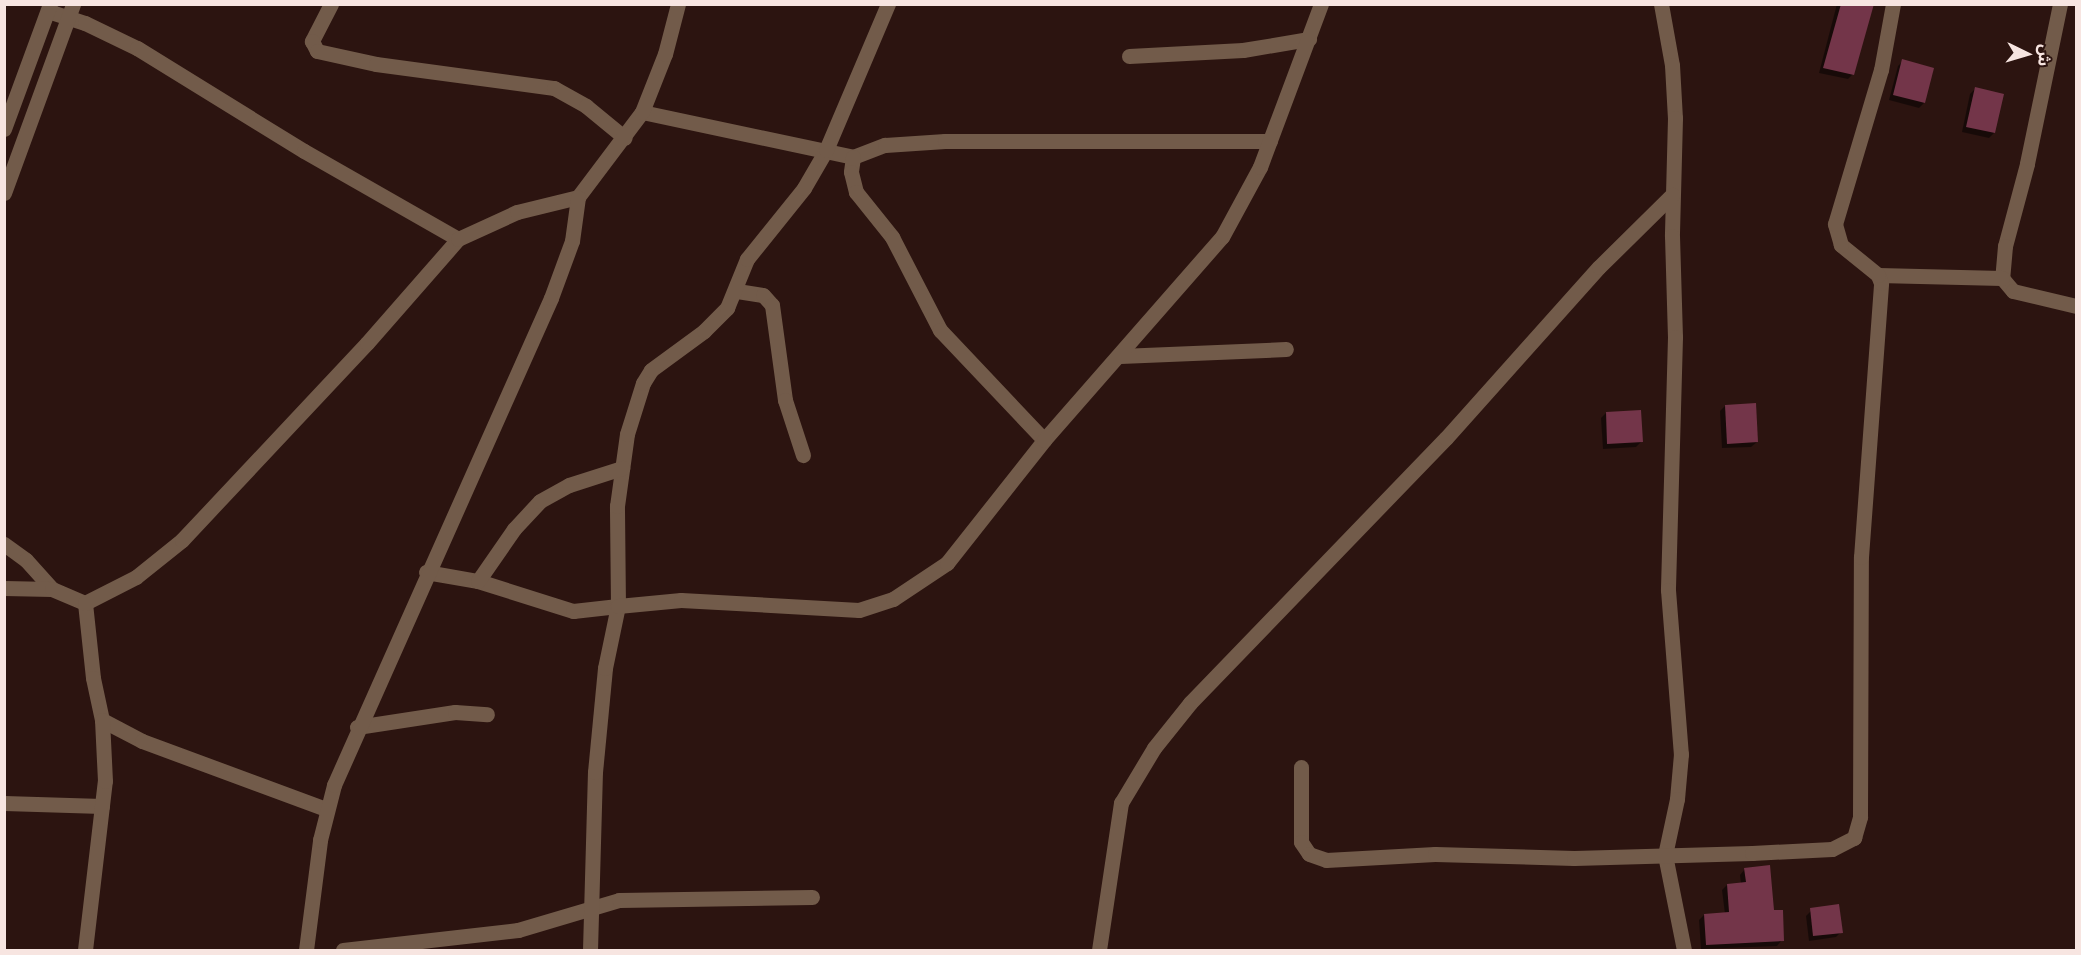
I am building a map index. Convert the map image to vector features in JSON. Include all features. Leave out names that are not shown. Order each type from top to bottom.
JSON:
[{"type":"street","points":[[331,4],[312,41],[317,51],[376,64],[554,88],[586,106],[624,138]]},
{"type":"street","points":[[306,951],[326,808],[357,727],[551,298],[572,241],[578,197],[642,112],[665,54],[678,4]]},
{"type":"street","points":[[590,951],[599,724],[618,606],[615,529],[627,434],[647,376],[661,361],[718,318],[736,291],[747,259],[804,188],[826,150],[888,4]]},
{"type":"street","points":[[426,572],[478,581],[563,609],[584,612],[681,600],[846,611],[893,599],[934,574],[962,548],[1044,440],[1222,237],[1249,192],[1321,4]]},
{"type":"street","points":[[1661,4],[1674,91],[1672,195],[1675,337],[1668,590],[1681,770],[1665,855],[1684,951]]},
{"type":"street","points":[[1893,4],[1881,70],[1835,224],[1841,245],[1878,275],[2002,279],[2013,291],[2076,306]]},
{"type":"street","points":[[2002,279],[2005,246],[2027,164],[2060,4]]},
{"type":"street","points":[[4,129],[49,8],[72,11],[304,151],[458,239]]},
{"type":"street","points":[[4,193],[72,11]]},
{"type":"street","points":[[1129,56],[1243,50],[1309,39]]},
{"type":"street","points":[[642,112],[853,156],[885,145],[945,141],[1270,141]]},
{"type":"street","points":[[853,156],[851,172],[856,192],[892,237],[940,330],[1044,440]]},
{"type":"street","points":[[1099,951],[1121,803],[1154,748],[1190,703],[1454,430],[1599,267],[1672,195]]},
{"type":"street","points":[[85,603],[136,577],[182,540],[367,343],[458,239],[517,212],[578,197]]},
{"type":"street","points":[[1301,767],[1301,842],[1309,854],[1326,860],[1425,854],[1574,858],[1665,855],[1832,849],[1850,842],[1858,831],[1862,733],[1861,557],[1881,308],[1878,275]]},
{"type":"street","points":[[736,291],[763,295],[772,304],[785,400],[802,455]]},
{"type":"street","points":[[1120,356],[1286,350]]},
{"type":"street","points":[[478,581],[514,529],[540,501],[569,485],[622,468]]},
{"type":"street","points":[[4,544],[26,560],[52,589]]},
{"type":"street","points":[[4,588],[52,589],[85,603]]},
{"type":"street","points":[[85,603],[93,678],[102,720],[102,806],[85,951]]},
{"type":"street","points":[[357,727],[455,712],[487,714]]},
{"type":"street","points":[[102,720],[142,741],[326,808]]},
{"type":"street","points":[[4,803],[102,806]]},
{"type":"street","points":[[343,951],[518,930],[548,923],[591,906],[659,897],[812,897]]},
{"type":"building","points":[[1841,4],[1874,4],[1854,75],[1823,68]]},
{"type":"building","points":[[1902,59],[1934,68],[1925,103],[1893,95]]},
{"type":"building","points":[[1975,87],[2004,94],[1995,133],[1966,127]]},
{"type":"building","points":[[1756,403],[1758,442],[1727,444],[1725,405]]},
{"type":"building","points":[[1641,410],[1643,442],[1607,444],[1606,412]]},
{"type":"building","points":[[1770,865],[1774,910],[1783,910],[1784,941],[1706,945],[1704,914],[1729,912],[1727,884],[1746,882],[1744,868]]},
{"type":"building","points":[[1839,904],[1843,933],[1813,936],[1810,908]]}]
